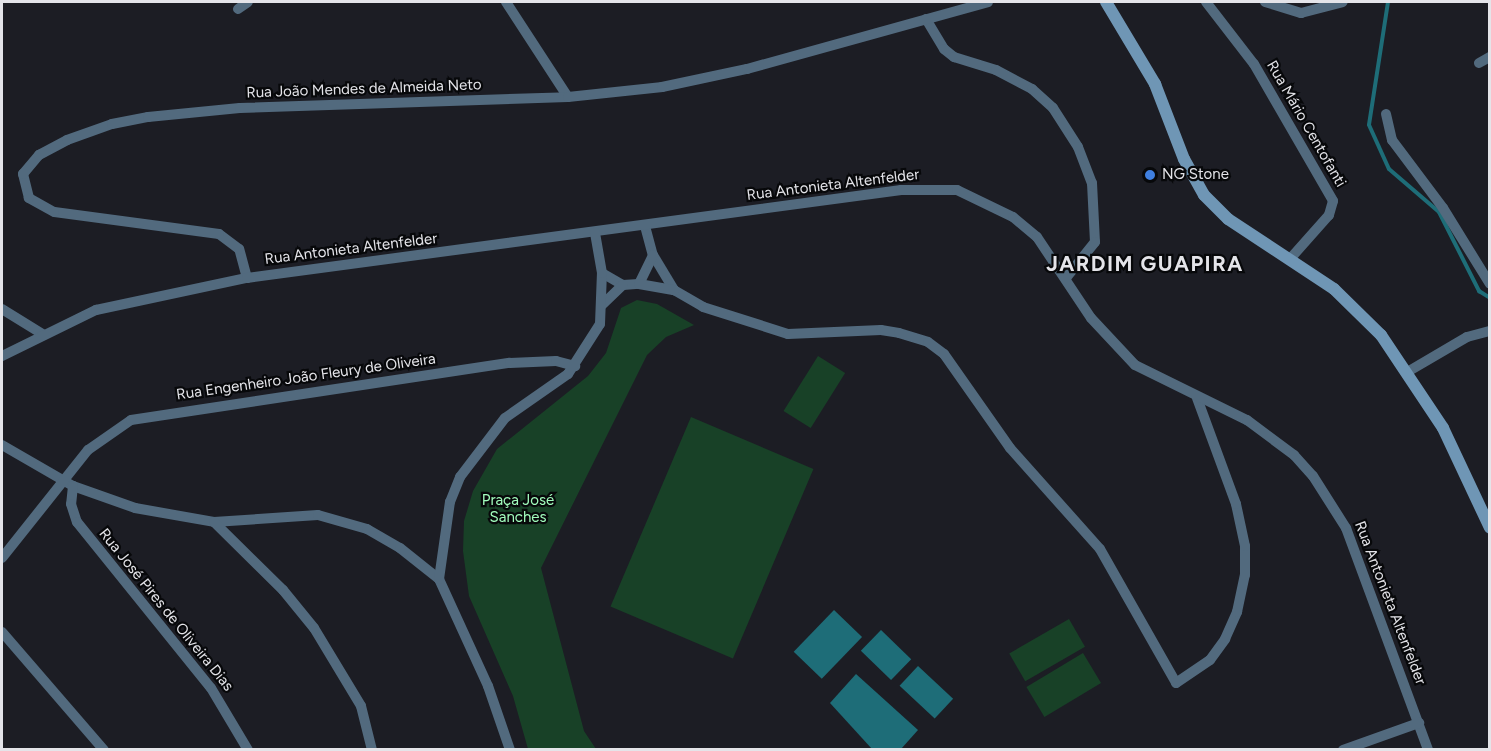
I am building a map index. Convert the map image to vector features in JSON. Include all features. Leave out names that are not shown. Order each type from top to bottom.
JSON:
[{"type":"main road","points":[[1106,2],[1155,84],[1184,159],[1204,195],[1228,219],[1358,309],[1408,371],[1460,460],[1490,528]]},
{"type":"street","points":[[238,9],[248,2]]},
{"type":"street","points":[[507,2],[568,97]]},
{"type":"street","name":"Rua João Mendes de Almeida Neto","points":[[247,278],[239,249],[225,237],[54,212],[29,198],[23,186],[23,174],[39,155],[67,140],[112,124],[148,117],[240,108],[568,97],[704,79],[926,19],[963,5],[988,2]]},
{"type":"street","name":"Rua Mário Centofanti","points":[[1206,2],[1254,64],[1333,201],[1329,215],[1289,260]]},
{"type":"street","points":[[1265,2],[1301,13],[1343,2]]},
{"type":"street","points":[[926,19],[944,49],[954,57],[996,70],[1032,89],[1053,108],[1078,147],[1092,183],[1095,242],[1066,278]]},
{"type":"street","points":[[1479,63],[1490,57]]},
{"type":"street","points":[[1386,114],[1392,140],[1443,208],[1490,284]]},
{"type":"street","name":"Rua Antonieta Altenfelder","points":[[2,356],[96,310],[130,300],[247,278],[595,233],[901,190],[957,190],[1013,217],[1037,237],[1110,342],[1135,365],[1197,398],[1247,420],[1272,436],[1294,455],[1329,499],[1346,528],[1428,750]]},
{"type":"street","points":[[645,226],[653,255],[674,290]]},
{"type":"street","points":[[439,579],[450,502],[469,462],[505,418],[549,390],[575,366],[600,324],[602,273],[595,233]]},
{"type":"street","points":[[639,284],[653,255]]},
{"type":"street","points":[[602,273],[623,285],[639,284],[674,290],[703,307],[764,329],[814,335],[881,330],[928,342],[944,354],[1010,448],[1100,549],[1176,683],[1210,660],[1225,639],[1237,612],[1245,575],[1245,546],[1236,504],[1197,398]]},
{"type":"street","points":[[602,305],[623,285]]},
{"type":"street","points":[[2,309],[44,335]]},
{"type":"street","points":[[1408,371],[1467,337],[1490,331]]},
{"type":"street","name":"Rua Engenheiro João Fleury de Oliveira","points":[[2,558],[69,483],[88,450],[108,433],[149,415],[510,363],[556,361],[575,366]]},
{"type":"street","points":[[2,445],[69,483],[135,508],[214,522],[326,517],[367,529],[439,579],[488,686],[510,750]]},
{"type":"street","name":"Rua José Pires de Oliveira Dias","points":[[69,483],[71,504],[77,522],[212,688],[248,750]]},
{"type":"street","points":[[214,522],[283,590],[314,628],[361,706],[372,750]]},
{"type":"street","points":[[2,632],[104,750]]},
{"type":"street","points":[[1343,750],[1419,723]]},
{"type":"green space","name":"Praça José Sanches","points":[[637,300],[657,304],[694,325],[666,337],[647,355],[541,568],[584,731],[596,749],[528,749],[513,696],[469,596],[463,551],[464,521],[473,491],[497,449],[588,376],[606,353],[621,308]]},
{"type":"green space","points":[[818,356],[845,373],[811,428],[784,411]]},
{"type":"green space","points":[[691,417],[813,469],[733,659],[611,607]]},
{"type":"green space","points":[[1069,619],[1085,647],[1025,681],[1009,654]]},
{"type":"green space","points":[[1083,653],[1101,683],[1044,717],[1026,687]]},
{"type":"water","points":[[834,610],[862,637],[822,679],[794,652]]},
{"type":"water","points":[[881,630],[911,659],[891,680],[861,651]]},
{"type":"water","points":[[918,666],[953,699],[935,718],[900,686]]},
{"type":"water","points":[[856,674],[918,730],[901,749],[872,749],[830,703]]},
{"type":"waterway","points":[[1388,2],[1369,125],[1389,169],[1439,212],[1479,291],[1490,298]]},
{"type":"place","name":"NG Stone","points":[[1150,175]]},
{"type":"district","name":"JARDIM GUAPIRA","points":[[1145,264]]}]
